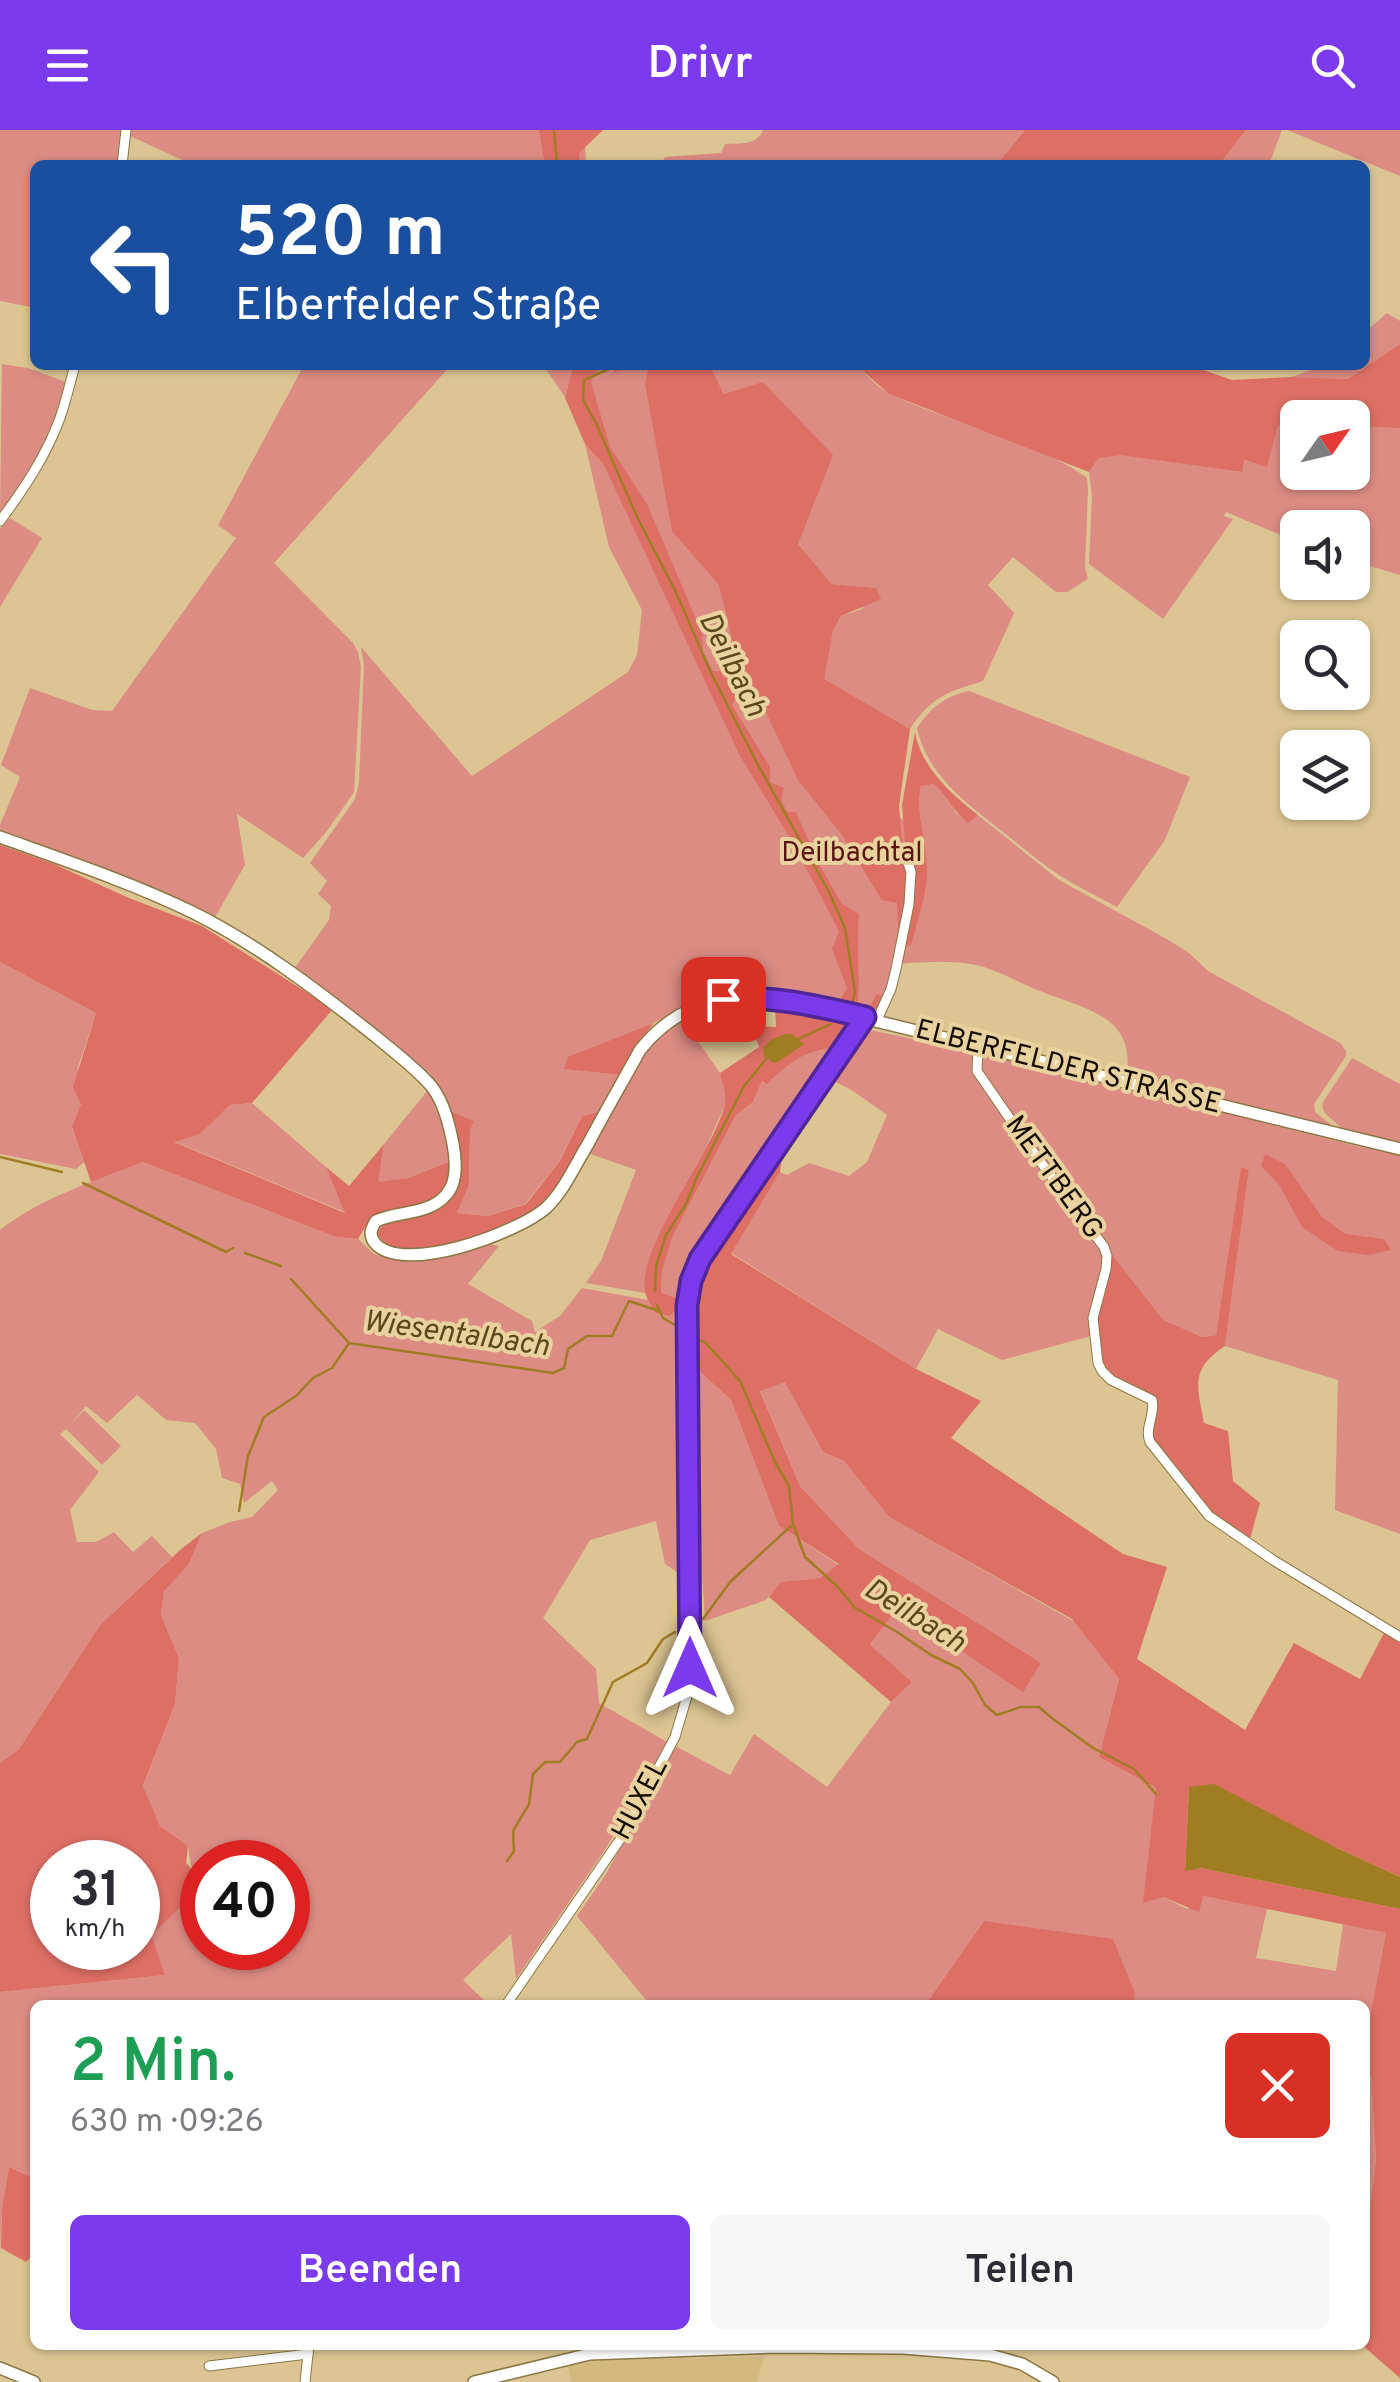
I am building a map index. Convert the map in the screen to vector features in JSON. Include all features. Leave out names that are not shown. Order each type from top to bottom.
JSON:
[{"type":"main road","name":"ELBERFELDER STRASSE","points":[[0,837],[92,870],[206,920],[336,1006],[424,1078],[443,1107],[450,1128],[454,1179],[450,1190],[435,1204],[376,1221],[371,1236],[376,1244],[397,1254],[422,1254],[489,1238],[519,1226],[547,1207],[566,1182],[640,1050],[654,1033],[694,1006],[723,999],[754,997],[796,1002],[1400,1149]]},
{"type":"main road","points":[[474,2382],[590,2354],[707,2350]]},
{"type":"main road","points":[[928,2350],[990,2355],[1022,2364],[1052,2382]]},
{"type":"main road","points":[[0,2368],[34,2382]]},
{"type":"street","points":[[123,160],[126,130]]},
{"type":"street","points":[[0,521],[38,466],[60,418],[74,370]]},
{"type":"street","name":"HUXEL","points":[[509,2000],[621,1838],[674,1737],[688,1696],[687,1305],[694,1270],[891,989],[909,904],[911,872],[904,851]]},
{"type":"street","name":"METTBERG","points":[[978,1046],[977,1071],[1104,1248],[1106,1269],[1093,1318],[1098,1363],[1111,1380],[1152,1400],[1147,1435],[1150,1442],[1210,1516],[1273,1560],[1400,1637]]},
{"type":"street","points":[[209,2366],[308,2350],[304,2382]]},
{"type":"shaded area","points":[[539,130],[603,130],[579,153],[580,160],[544,160]]},
{"type":"shaded area","points":[[1025,130],[1246,130],[1223,160],[1000,160]]},
{"type":"shaded area","points":[[1400,344],[1400,428],[1370,427],[1370,400],[1280,400],[1280,425],[1267,467],[1244,460],[1242,472],[1121,455],[1099,458],[1089,472],[889,394],[862,370],[1203,370],[1232,380],[1348,379],[1361,370],[1370,370],[1370,364]]},
{"type":"shaded area","points":[[572,370],[598,370],[591,382],[610,447],[647,504],[702,633],[703,652],[713,671],[724,671],[736,698],[732,705],[770,767],[770,782],[784,788],[781,799],[787,812],[796,812],[842,904],[859,914],[858,1002],[870,1006],[877,994],[884,997],[873,1013],[837,1006],[847,988],[832,949],[839,931],[792,841],[740,756],[604,465],[585,444],[565,398]]},
{"type":"shaded area","points":[[648,370],[712,370],[724,394],[763,382],[833,455],[798,544],[832,584],[876,588],[881,599],[841,616],[833,631],[824,679],[910,729],[899,806],[909,873],[899,948],[897,903],[882,900],[842,835],[798,780],[733,643],[719,585],[672,531],[645,384]]},
{"type":"shaded area","points":[[915,732],[930,768],[978,815],[968,823],[934,784],[921,786],[926,883],[911,945],[902,948],[910,904],[902,805]]},
{"type":"shaded area","points":[[0,845],[202,926],[333,1009],[252,1103],[230,1105],[200,1134],[174,1142],[345,1213],[326,1167],[349,1186],[384,1144],[378,1182],[408,1178],[451,1161],[447,1185],[441,1193],[426,1203],[373,1218],[358,1239],[336,1237],[143,1162],[91,1182],[72,1127],[81,1104],[73,1087],[96,1013],[0,962]]},
{"type":"shaded area","points":[[775,1003],[850,1022],[849,1030],[836,1047],[807,1054],[767,1084],[762,1081],[753,1102],[736,1115],[672,1238],[662,1272],[661,1293],[679,1299],[677,1308],[670,1316],[655,1313],[645,1292],[652,1250],[718,1124],[725,1100],[720,1073],[759,1047],[751,1026],[776,1027]]},
{"type":"shaded area","points":[[654,1023],[620,1075],[564,1069],[568,1057]]},
{"type":"shaded area","points":[[786,1034],[804,1044],[773,1063],[764,1056],[763,1048],[772,1039]]},
{"type":"shaded area","points":[[450,1111],[474,1121],[470,1131],[469,1185],[457,1213],[488,1216],[526,1204],[559,1162],[582,1116],[599,1112],[556,1191],[542,1205],[503,1226],[454,1243],[410,1251],[395,1249],[378,1235],[385,1222],[446,1199],[456,1188],[460,1167]]},
{"type":"shaded area","points":[[783,1147],[780,1172],[731,1254],[916,1369],[981,1401],[951,1438],[1123,1554],[1167,1567],[1137,1659],[1245,1730],[1294,1643],[1360,1679],[1384,1633],[1400,1643],[1400,1877],[1189,1787],[1185,1870],[1201,1868],[1400,1909],[1400,2378],[1368,2350],[1370,2208],[1376,2160],[1370,2017],[1386,1933],[1203,1896],[1199,1912],[1163,1897],[1143,1903],[1156,1788],[1099,1757],[1119,1679],[1072,1619],[889,1517],[844,1461],[823,1452],[785,1382],[760,1391],[800,1486],[859,1549],[1041,1663],[1023,1692],[897,1608],[870,1645],[912,1682],[891,1702],[769,1597],[781,1582],[820,1578],[839,1564],[779,1526],[731,1400],[696,1368],[699,1291],[705,1266],[740,1205]]},
{"type":"shaded area","points":[[1265,1154],[1285,1164],[1322,1217],[1345,1234],[1384,1239],[1391,1250],[1368,1255],[1338,1251],[1302,1227],[1280,1186],[1261,1166]]},
{"type":"shaded area","points":[[1241,1167],[1249,1170],[1225,1346],[1206,1363],[1198,1388],[1204,1423],[1228,1431],[1233,1481],[1260,1503],[1250,1539],[1208,1511],[1153,1442],[1150,1434],[1156,1407],[1105,1371],[1096,1344],[1098,1293],[1106,1247],[1163,1320],[1202,1337],[1216,1335]]},
{"type":"shaded area","points":[[202,1533],[189,1564],[164,1591],[161,1615],[179,1658],[175,1704],[143,1786],[160,1826],[180,1840],[180,1908],[160,1927],[160,1840],[30,1840],[30,1970],[160,1970],[160,1961],[165,1975],[0,1992],[0,1763],[19,1749],[100,1625]]},
{"type":"shaded area","points":[[1214,1784],[1400,1877],[1400,1909],[1201,1868],[1185,1871],[1189,1787]]},
{"type":"shaded area","points":[[984,1921],[1113,1939],[1135,1993],[1134,2000],[929,2000]]},
{"type":"shaded area","points":[[9,2167],[30,2177],[30,2258],[26,2262],[1,2248]]},
{"type":"shaded area","points":[[764,2357],[757,2382],[571,2382],[568,2366],[595,2361]]},
{"type":"green space","points":[[0,130],[123,130],[120,160],[30,160],[30,307],[0,301]]},
{"type":"green space","points":[[131,130],[584,130],[586,160],[182,160],[130,136]]},
{"type":"green space","points":[[763,130],[1025,130],[1000,160],[664,160],[721,153],[725,144],[752,141]]},
{"type":"green space","points":[[1246,130],[1282,130],[1271,160],[1223,160]]},
{"type":"green space","points":[[1287,130],[1400,130],[1400,176],[1370,164],[1370,160],[1361,160]]},
{"type":"green space","points":[[1387,313],[1400,321],[1400,344],[1370,364],[1370,328]]},
{"type":"green space","points":[[2,364],[28,368],[66,382],[39,452],[0,516]]},
{"type":"green space","points":[[301,370],[447,370],[274,563],[358,652],[361,667],[354,792],[303,858],[237,814],[245,865],[214,919],[0,832],[0,825],[20,777],[1,765],[30,688],[92,710],[112,711],[236,538],[218,525]]},
{"type":"green space","name":"Deilbachtal","points":[[546,370],[668,370],[834,771],[903,820],[927,877],[920,796],[921,785],[934,784],[968,822],[978,815],[1059,880],[1165,938],[1208,971],[1340,1043],[1346,1056],[1314,1104],[1315,1112],[1335,1130],[1128,1079],[1126,1045],[1110,1022],[992,970],[957,962],[899,964],[886,1006],[876,1009],[841,1000],[837,1006],[781,995],[732,993],[697,1000],[565,1069],[620,1075],[600,1112],[582,1116],[558,1163],[525,1204],[488,1216],[457,1213],[469,1185],[470,1131],[474,1121],[450,1111],[438,1090],[294,969],[329,920],[331,906],[318,894],[327,881],[310,863],[355,799],[359,783],[364,665],[361,647],[472,776],[628,672],[637,655],[642,610],[609,547],[585,444],[604,465],[572,371],[565,397]]},
{"type":"green space","points":[[712,370],[861,370],[892,395],[1018,442],[1087,478],[1088,579],[1067,592],[1056,592],[1013,557],[988,585],[1014,613],[983,681],[941,697],[910,729],[823,679],[833,631],[841,616],[862,609],[875,588],[832,584],[798,544]]},
{"type":"green space","points":[[1311,370],[1361,370],[1348,379],[1292,377]]},
{"type":"green space","points":[[1280,424],[1280,490],[1370,490],[1370,427],[1400,428],[1400,575],[1370,566],[1370,510],[1280,510],[1280,535],[1226,512],[1224,516],[1233,519],[1163,619],[1089,564],[1089,472],[1099,458],[1121,454],[1241,472],[1243,460],[1267,466]]},
{"type":"green space","points":[[10,518],[42,538],[0,607],[0,529]]},
{"type":"green space","points":[[969,691],[1190,777],[1165,840],[1117,907],[1046,866],[973,808],[938,773],[917,728],[939,704]]},
{"type":"green space","points":[[0,962],[96,1013],[78,1067],[81,1104],[72,1128],[84,1162],[76,1169],[0,1154]]},
{"type":"green space","points":[[681,1017],[720,1073],[727,1100],[656,1242],[646,1270],[645,1293],[586,1283],[601,1261],[636,1170],[588,1153],[652,1038]]},
{"type":"green space","points":[[870,1030],[975,1052],[975,1071],[1103,1248],[1105,1257],[1091,1336],[1002,1360],[938,1329],[916,1369],[731,1253],[780,1172],[787,1175],[809,1163],[849,1176],[867,1162],[887,1115],[833,1081]]},
{"type":"green space","points":[[822,1045],[836,1047],[693,1258],[679,1299],[661,1294],[662,1272],[672,1238],[736,1115],[753,1102],[762,1081],[767,1083],[784,1067]]},
{"type":"green space","points":[[981,1051],[1360,1147],[1400,1153],[1400,1534],[1335,1510],[1338,1380],[1225,1346],[1249,1170],[1241,1168],[1216,1335],[1202,1337],[1163,1321],[979,1070]]},
{"type":"green space","points":[[1352,1058],[1400,1084],[1400,1144],[1343,1131],[1322,1107]]},
{"type":"green space","points":[[428,1090],[445,1130],[451,1161],[408,1178],[377,1183],[384,1144]]},
{"type":"green space","points":[[252,1103],[326,1167],[347,1213],[173,1141],[200,1134],[230,1105]]},
{"type":"green space","points":[[143,1162],[336,1237],[358,1239],[374,1254],[395,1260],[411,1261],[488,1244],[499,1246],[468,1284],[532,1321],[535,1332],[560,1316],[582,1288],[648,1300],[655,1313],[669,1316],[677,1308],[680,1574],[665,1564],[656,1521],[590,1540],[543,1618],[596,1669],[599,1703],[667,1742],[606,1848],[516,1979],[511,1934],[463,1980],[484,2000],[30,2000],[30,2177],[9,2167],[0,2254],[0,1992],[165,1975],[160,1962],[160,1926],[180,1908],[180,1970],[310,1970],[310,1840],[180,1840],[160,1826],[143,1787],[175,1704],[179,1658],[161,1615],[164,1590],[189,1564],[202,1533],[252,1517],[278,1490],[272,1481],[244,1503],[240,1484],[222,1478],[216,1449],[195,1423],[166,1420],[137,1395],[107,1423],[86,1406],[70,1425],[84,1410],[121,1446],[102,1465],[66,1429],[60,1434],[99,1472],[70,1510],[77,1542],[96,1542],[114,1532],[133,1552],[152,1536],[172,1557],[100,1625],[19,1749],[0,1763],[0,1230],[50,1200]]},
{"type":"green space","points":[[696,1368],[731,1400],[779,1526],[839,1565],[820,1578],[782,1582],[766,1600],[705,1621],[699,1531]]},
{"type":"green space","points":[[785,1381],[823,1452],[844,1461],[889,1517],[1075,1622],[1119,1679],[1099,1757],[1156,1788],[1163,1897],[1187,1909],[1203,1896],[1267,1909],[1256,1958],[1336,1971],[1343,1924],[1386,1933],[1370,2018],[1370,2000],[1134,2000],[1135,1993],[984,1921],[929,2000],[646,2000],[577,1916],[606,1874],[675,1746],[730,1775],[754,1734],[827,1787],[891,1702],[912,1682],[870,1646],[897,1607],[956,1648],[1041,1664],[859,1549],[800,1486],[760,1390]]},
{"type":"green space","points":[[1370,2074],[1371,2074],[1376,2160],[1370,2208]]},
{"type":"waterway","name":"Deilbach","points":[[554,130],[557,160]]},
{"type":"waterway","name":"Deilbach","points":[[607,370],[584,380],[583,400],[711,673],[829,892],[845,928],[855,992],[852,1003]]},
{"type":"waterway","name":"Deilbach","points":[[796,1040],[831,1024]]},
{"type":"waterway","name":"Deilbach","points":[[655,1291],[656,1266],[666,1235],[686,1204],[744,1086],[768,1057]]},
{"type":"waterway","name":"Wiesentalbach","points":[[0,1157],[62,1172]]},
{"type":"waterway","name":"Wiesentalbach","points":[[83,1183],[226,1252],[233,1248]]},
{"type":"waterway","name":"Wiesentalbach","points":[[245,1253],[281,1266]]},
{"type":"waterway","name":"Wiesentalbach","points":[[291,1279],[349,1343],[553,1373],[564,1368],[568,1349],[587,1336],[612,1336],[629,1301],[659,1311]]},
{"type":"waterway","name":"Deilbach","points":[[657,1305],[663,1318],[678,1327]]},
{"type":"waterway","name":"Deilbach","points":[[695,1339],[705,1342],[740,1381],[789,1486],[793,1524],[805,1557],[854,1607],[960,1669],[985,1705],[997,1715],[1021,1707],[1039,1707],[1093,1748],[1134,1769],[1156,1794]]},
{"type":"waterway","points":[[239,1511],[248,1456],[264,1417],[332,1368],[349,1343]]},
{"type":"waterway","points":[[703,1619],[730,1582],[791,1526]]},
{"type":"waterway","points":[[507,1861],[514,1851],[513,1831],[529,1804],[533,1774],[545,1762],[560,1762],[577,1742],[587,1739],[613,1682],[647,1663],[663,1639],[675,1632]]},
{"type":"route","points":[[690,1668],[687,1305],[691,1281],[700,1259],[865,1017],[782,1000],[723,999]]}]
